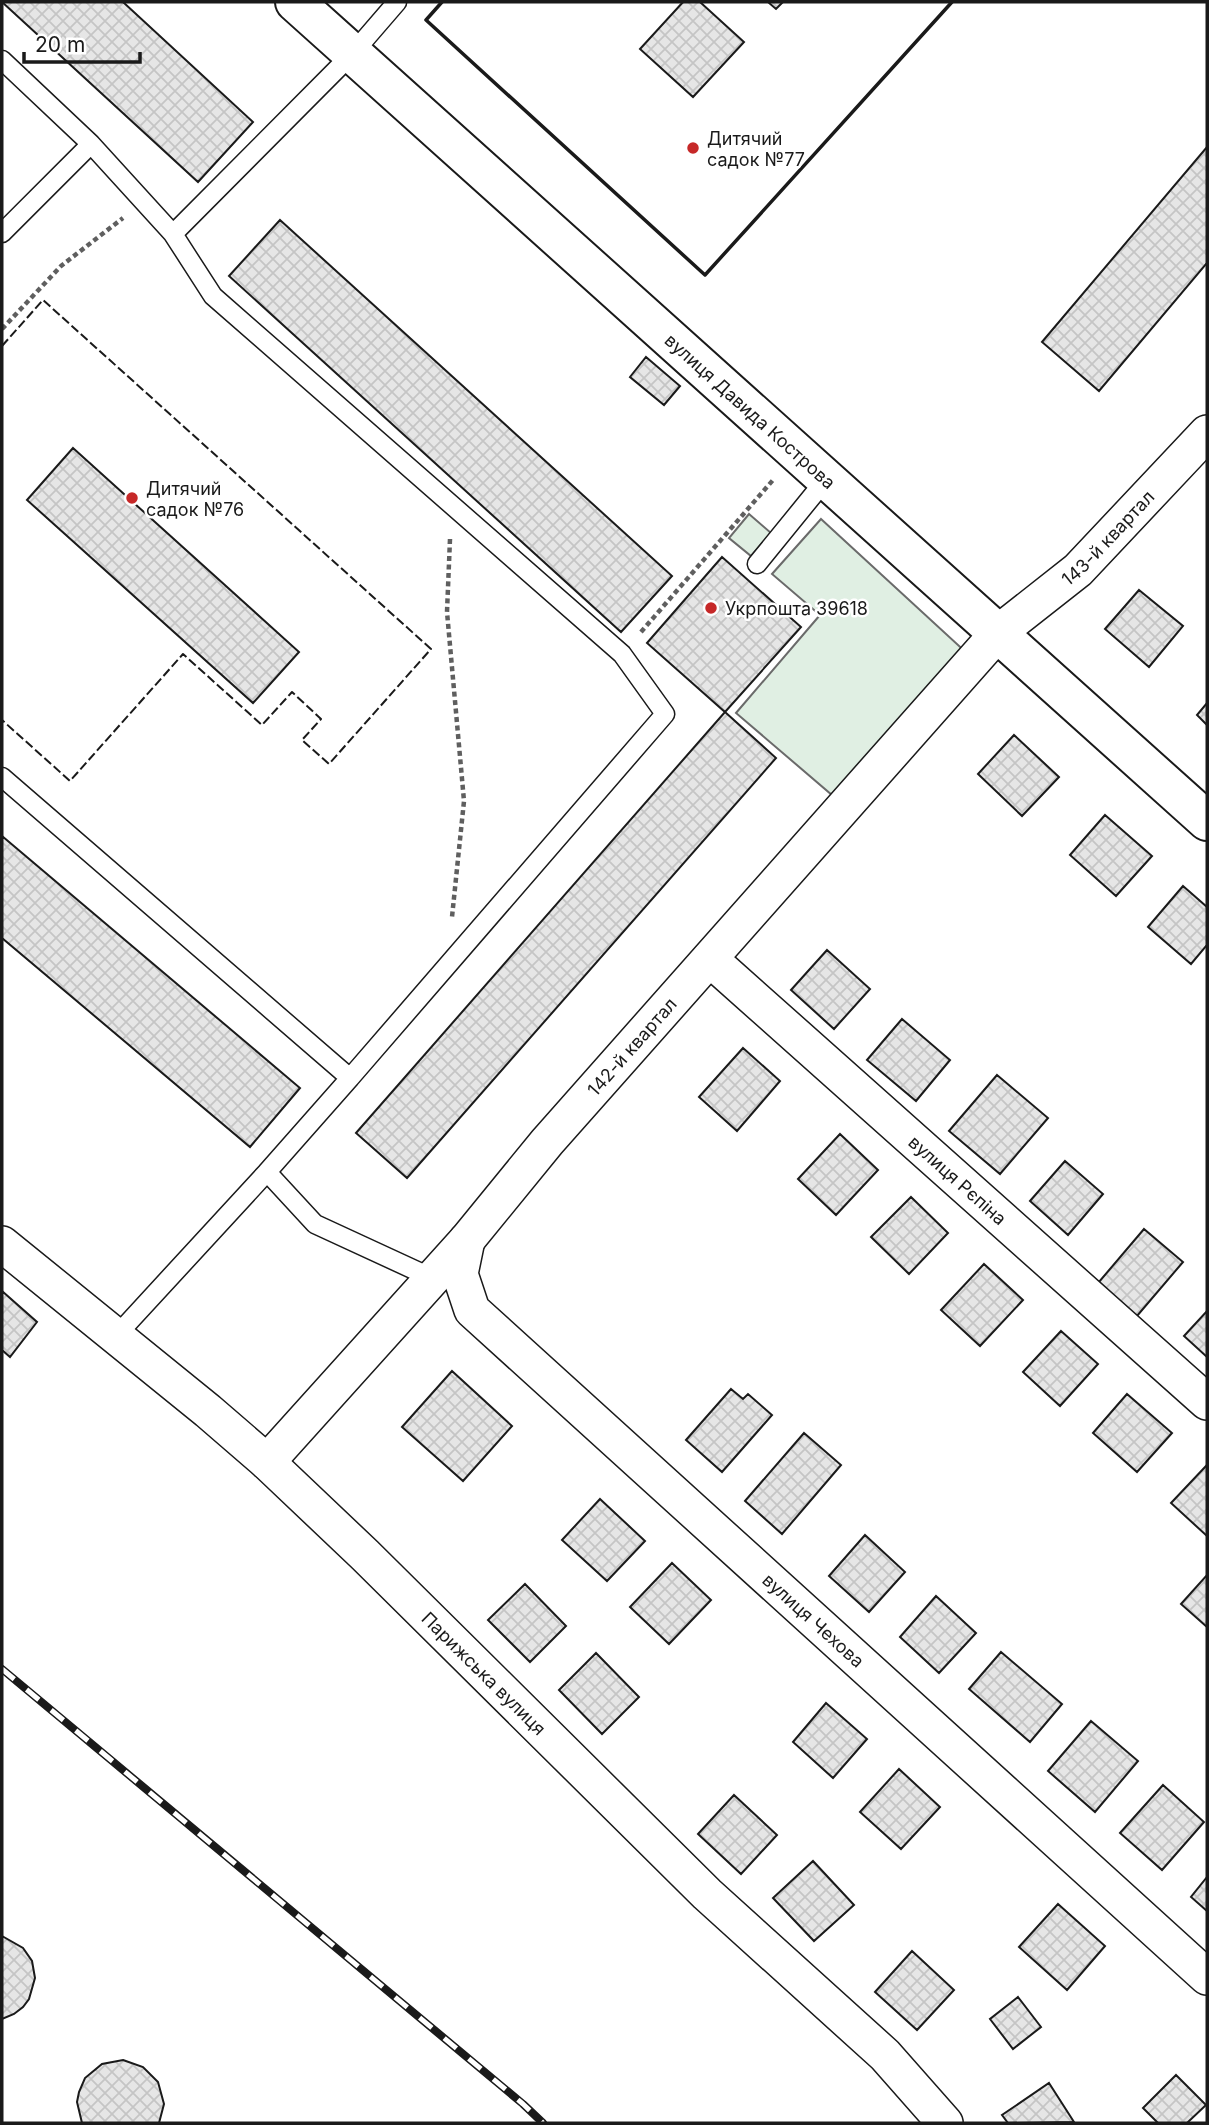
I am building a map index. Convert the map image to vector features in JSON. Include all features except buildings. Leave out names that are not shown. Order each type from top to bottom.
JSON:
[{"type":"street","name":"вулиця Давида Кострова","points":[[295,2],[1207,821]]},
{"type":"street","name":"143-й квартал","points":[[998,633],[1078,570],[1207,433]]},
{"type":"street","name":"142-й квартал","points":[[267,1462],[467,1240],[547,1142],[998,633]]},
{"type":"street","name":"вулиця Рєпіна","points":[[710,959],[1207,1402]]},
{"type":"street","name":"вулиця Чехова","points":[[467,1240],[460,1274],[472,1310],[1207,1977]]},
{"type":"street","name":"Парижська вулиця","points":[[2,1244],[267,1462],[365,1555],[707,1894],[885,2055],[945,2123]]},
{"type":"lane","points":[[173,234],[353,53],[397,2]]},
{"type":"lane","points":[[2,60],[91,144],[173,234],[213,296],[622,654],[665,714],[350,1078],[116,1336]]},
{"type":"lane","points":[[2,233],[91,144]]},
{"type":"lane","points":[[757,564],[827,478]]},
{"type":"lane","points":[[2,777],[350,1078]]},
{"type":"lane","points":[[267,1172],[315,1224],[432,1278]]},
{"type":"path","points":[[2,329],[61,265],[144,203]]},
{"type":"path","points":[[622,654],[797,452]]},
{"type":"path","points":[[446,967],[464,801],[447,612],[451,505]]},
{"type":"green space","points":[[749,514],[771,533],[751,556],[729,538]]},
{"type":"green space","points":[[821,519],[970,656],[839,801],[736,713],[820,615],[772,574]]},
{"type":"railway","points":[[2,1669],[543,2123]]},
{"type":"fence","points":[[2,346],[43,300],[431,649],[329,764],[302,740],[321,719],[292,692],[262,725],[183,654],[70,781],[2,720]]},
{"type":"wall","points":[[442,2],[426,20],[705,275],[952,2]]},
{"type":"place","name":"Дитячий садок №77","points":[[693,148]]},
{"type":"place","name":"Дитячий садок №76","points":[[132,498]]},
{"type":"place","name":"Укрпошта 39618","points":[[711,608]]}]
